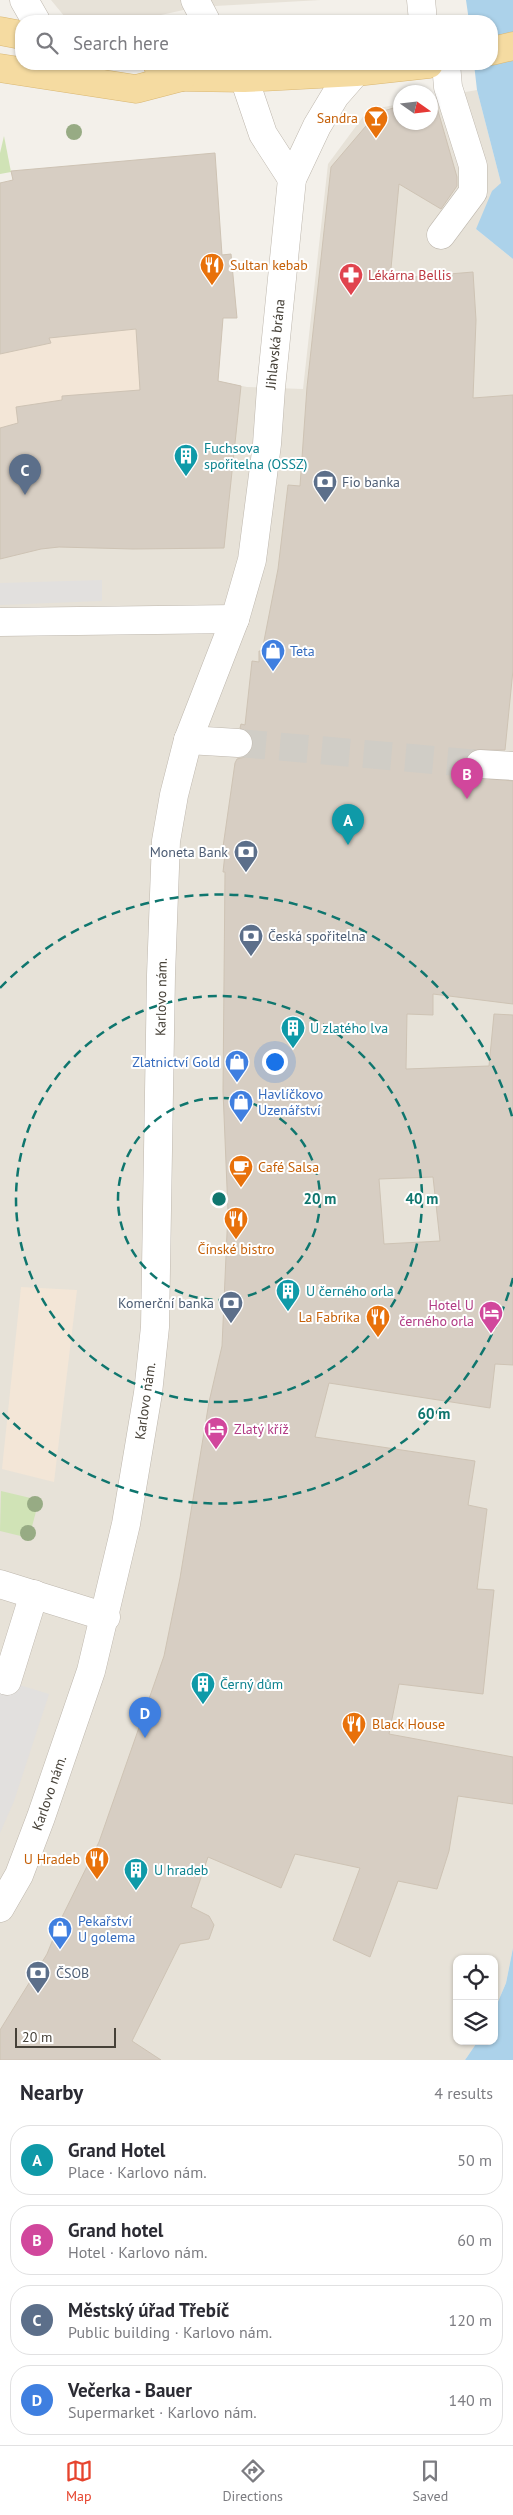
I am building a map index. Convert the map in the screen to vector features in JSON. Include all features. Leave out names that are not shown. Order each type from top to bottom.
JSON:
[{"type":"main road","points":[[0,31],[15,34]]},
{"type":"main road","points":[[498,50],[513,46]]},
{"type":"main road","points":[[0,68],[136,89],[182,76],[239,71],[356,72],[374,70]]},
{"type":"main road","points":[[170,70],[182,76]]},
{"type":"street","points":[[24,0],[33,15]]},
{"type":"street","points":[[195,0],[203,15]]},
{"type":"street","points":[[421,0],[422,15]]},
{"type":"street","points":[[441,235],[473,192],[474,166],[448,86],[447,70]]},
{"type":"street","points":[[239,71],[263,134],[292,179],[335,96],[356,72]]},
{"type":"street","name":"Jihlavská brána","points":[[235,619],[252,560],[267,444],[270,388],[292,179]]},
{"type":"street","points":[[0,622],[235,619]]},
{"type":"street","name":"Karlovo nám.","points":[[0,1908],[19,1875],[91,1671],[106,1617],[126,1524],[148,1393],[155,1327],[160,985],[166,841],[174,795],[188,740],[235,619]]},
{"type":"street","points":[[188,740],[238,743]]},
{"type":"street","points":[[480,764],[513,766]]},
{"type":"street","points":[[0,1584],[106,1617]]},
{"type":"street","points":[[7,1681],[34,1594]]},
{"type":"shaded area","points":[[51,0],[321,0],[197,7],[161,15],[63,15]]},
{"type":"shaded area","points":[[477,90],[501,183],[476,229],[513,259],[513,1948],[506,1983],[498,2002],[498,1955],[453,1955],[453,2045],[475,2045],[465,2060],[0,2060],[0,428],[16,407],[62,396],[139,390],[139,375],[218,381],[247,387],[303,389],[328,164],[368,110],[393,105],[393,130],[438,130],[438,97]]},
{"type":"shaded area","points":[[14,180],[222,255],[231,254],[237,318],[223,318],[218,381],[139,375],[140,390],[62,396],[62,402],[16,407],[19,427],[0,428],[0,183]]},
{"type":"shaded area","points":[[102,580],[102,601],[0,605],[0,583]]},
{"type":"shaded area","points":[[21,1287],[77,1290],[54,1482],[2,1469]]},
{"type":"shaded area","points":[[0,1679],[49,1694],[14,1801],[0,1833]]},
{"type":"green space","points":[[4,136],[11,172],[0,174],[0,153]]},
{"type":"green space","points":[[1,1491],[39,1500],[29,1538],[0,1531]]},
{"type":"water","points":[[466,0],[513,0],[513,259],[476,229],[492,191],[501,183],[477,90],[475,70],[498,70],[498,15],[468,15]]},
{"type":"water","points":[[513,1948],[513,2060],[465,2060],[475,2045],[498,2045],[498,2002],[506,1983]]},
{"type":"building","points":[[393,108],[393,130],[438,130],[438,111],[457,177],[457,186],[441,209],[399,184],[390,279],[473,272],[476,320],[473,398],[513,395],[513,670],[505,750],[473,750],[467,755],[464,764],[466,771],[472,777],[513,781],[513,1004],[433,994],[433,1015],[407,1014],[406,1069],[489,1066],[494,1014],[513,1015],[513,1365],[495,1364],[490,1408],[329,1383],[315,1437],[475,1461],[468,1505],[487,1509],[477,1589],[494,1590],[483,1694],[399,1684],[389,1734],[513,1757],[513,1804],[458,1796],[449,1851],[437,1889],[398,1881],[370,1957],[333,1940],[360,1868],[295,1854],[281,1888],[208,1857],[191,1907],[209,1916],[214,1925],[209,1939],[180,1944],[132,2041],[161,2060],[0,2060],[0,2030],[47,1954],[62,1917],[99,1842],[164,1656],[180,1578],[209,1402],[222,1346],[228,1211],[223,1091],[225,872],[223,872],[225,854],[222,854],[235,763],[237,759],[245,757],[251,752],[254,744],[252,736],[240,728],[241,724],[245,725],[252,661],[259,662],[259,651],[262,651],[278,569],[288,485],[300,486],[307,387],[331,167],[377,113]],"holes":[[[433,1177],[440,1241],[384,1244],[379,1179]]]},
{"type":"building","points":[[215,153],[222,255],[231,254],[237,318],[223,318],[218,381],[241,386],[224,548],[133,549],[59,547],[41,549],[0,559],[0,428],[18,423],[16,407],[62,400],[62,396],[140,390],[136,329],[49,338],[51,343],[0,354],[0,183],[13,180],[11,171]]},
{"type":"tunnel","points":[[238,743],[480,764]]},
{"type":"place","name":"Sandra","points":[[376,139]]},
{"type":"place","name":"Sultan kebab","points":[[212,286]]},
{"type":"place","name":"Lékárna Bellis","points":[[351,296]]},
{"type":"place","name":"Fuchsova spořitelna (OSSZ)","points":[[186,477]]},
{"type":"place","name":"Městský úřad Třebíč","points":[[25,495]]},
{"type":"place","name":"Fio banka","points":[[325,503]]},
{"type":"place","name":"Teta","points":[[273,672]]},
{"type":"place","name":"Grand hotel","points":[[467,799]]},
{"type":"place","name":"Grand Hotel","points":[[348,845]]},
{"type":"place","name":"Moneta Bank","points":[[246,873]]},
{"type":"place","name":"Česká spořitelna","points":[[251,957]]},
{"type":"place","name":"U zlatého lva","points":[[293,1049]]},
{"type":"place","name":"Zlatnictví Gold","points":[[237,1083]]},
{"type":"place","name":"Havlíčkovo Uzenářství","points":[[241,1123]]},
{"type":"place","name":"Café Salsa","points":[[241,1188]]},
{"type":"place","name":"Čínské bistro","points":[[236,1240]]},
{"type":"place","name":"U černého orla","points":[[288,1312]]},
{"type":"place","name":"Komerční banka","points":[[231,1324]]},
{"type":"place","name":"Hotel U černého orla","points":[[491,1334]]},
{"type":"place","name":"La Fabrika","points":[[378,1338]]},
{"type":"place","name":"Zlatý kříž","points":[[216,1450]]},
{"type":"place","name":"Černý dům","points":[[203,1705]]},
{"type":"place","name":"Večerka - Bauer","points":[[145,1738]]},
{"type":"place","name":"Black House","points":[[354,1745]]},
{"type":"place","name":"U Hradeb","points":[[97,1880]]},
{"type":"place","name":"U hradeb","points":[[136,1891]]},
{"type":"place","name":"Pekařství U golema","points":[[60,1950]]},
{"type":"place","name":"ČSOB","points":[[38,1994]]}]
